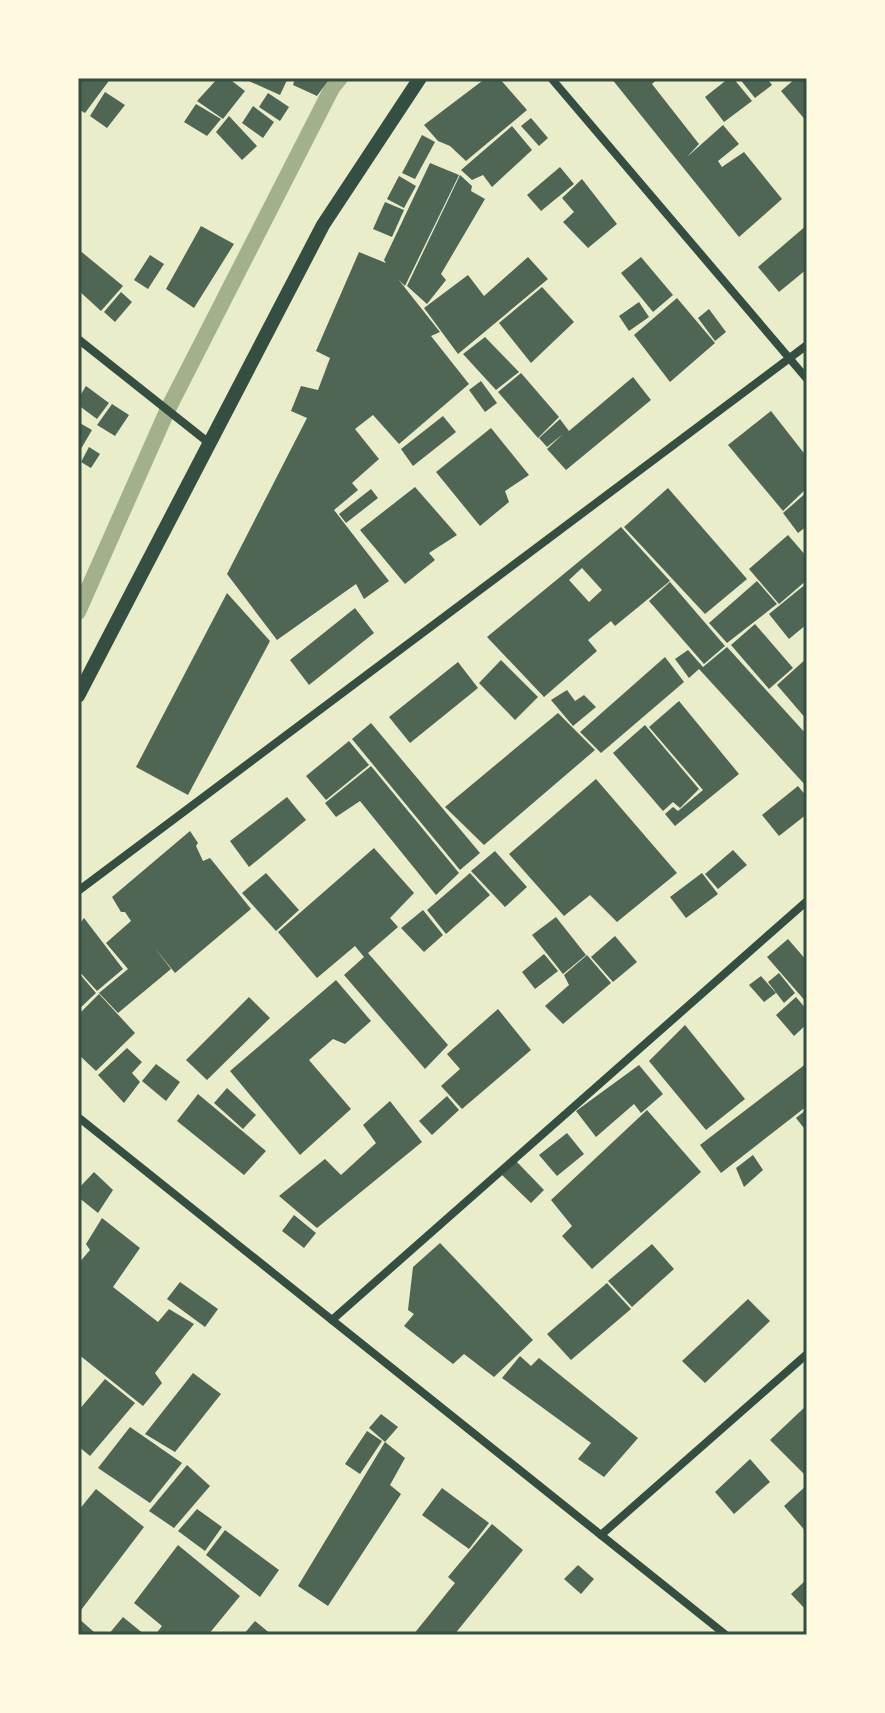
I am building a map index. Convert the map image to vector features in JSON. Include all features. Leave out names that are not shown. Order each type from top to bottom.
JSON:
[{"type":"street","points":[[78,696],[323,225],[420,78]]},
{"type":"street","points":[[551,78],[807,379]]},
{"type":"street","points":[[78,339],[209,443]]},
{"type":"street","points":[[78,891],[807,345]]},
{"type":"street","points":[[332,1320],[807,901]]},
{"type":"street","points":[[78,1117],[726,1635]]},
{"type":"street","points":[[601,1535],[807,1354]]},
{"type":"building","points":[[78,78],[111,78],[85,113],[78,109]]},
{"type":"building","points":[[218,78],[228,78],[245,91],[223,119],[197,101]]},
{"type":"building","points":[[242,78],[288,78],[280,95]]},
{"type":"building","points":[[295,78],[330,78],[317,96],[293,85]]},
{"type":"building","points":[[486,78],[499,78],[527,110],[466,161],[450,146],[438,141],[424,125]]},
{"type":"building","points":[[611,78],[658,78],[652,84],[699,144],[687,157],[723,125],[739,144],[718,161],[722,167],[744,152],[782,199],[739,237]]},
{"type":"building","points":[[733,78],[752,101],[724,122],[705,97]]},
{"type":"building","points":[[739,78],[767,78],[772,85],[755,98]]},
{"type":"building","points":[[796,78],[807,78],[807,122],[781,91]]},
{"type":"building","points":[[105,92],[125,105],[107,128],[90,116]]},
{"type":"building","points":[[268,93],[289,107],[280,121],[259,107]]},
{"type":"building","points":[[196,104],[221,119],[207,136],[184,122]]},
{"type":"building","points":[[253,106],[274,122],[263,138],[242,123]]},
{"type":"building","points":[[229,116],[257,146],[242,160],[216,132]]},
{"type":"building","points":[[531,118],[548,138],[539,146],[521,126]]},
{"type":"building","points":[[512,126],[532,150],[492,187],[483,175],[472,180],[461,170]]},
{"type":"building","points":[[422,135],[435,142],[415,179],[402,173]]},
{"type":"building","points":[[430,163],[459,175],[405,286],[398,279],[440,332],[431,336],[469,384],[399,444],[373,415],[355,429],[379,459],[352,483],[358,490],[334,510],[389,581],[364,599],[356,584],[277,640],[227,574],[307,418],[291,411],[301,386],[318,390],[330,358],[316,351],[359,252],[386,263],[384,260]]},
{"type":"building","points":[[560,167],[574,184],[541,211],[527,195]]},
{"type":"building","points":[[460,175],[472,186],[471,191],[485,199],[441,274],[446,280],[427,304],[407,286]]},
{"type":"building","points":[[399,176],[416,186],[404,208],[387,199]]},
{"type":"building","points":[[582,179],[617,224],[588,248],[563,222],[574,212],[562,198]]},
{"type":"building","points":[[385,202],[404,210],[392,237],[373,229]]},
{"type":"building","points":[[807,225],[807,269],[779,292],[758,267]]},
{"type":"building","points":[[201,226],[234,244],[194,308],[166,289]]},
{"type":"building","points":[[78,249],[123,286],[101,311],[78,290]]},
{"type":"building","points":[[150,255],[164,264],[148,289],[134,280]]},
{"type":"building","points":[[528,257],[548,279],[458,354],[424,308],[468,275],[484,296]]},
{"type":"building","points":[[641,257],[673,295],[653,312],[621,273]]},
{"type":"building","points":[[542,287],[574,322],[531,363],[499,323]]},
{"type":"building","points":[[121,292],[132,302],[115,322],[104,312]]},
{"type":"building","points":[[677,298],[715,343],[670,382],[634,335]]},
{"type":"building","points":[[639,302],[649,317],[629,331],[619,316]]},
{"type":"building","points":[[709,309],[726,332],[715,341],[698,318]]},
{"type":"building","points":[[485,337],[519,372],[496,390],[463,354]]},
{"type":"building","points":[[521,373],[559,417],[538,438],[498,392]]},
{"type":"building","points":[[633,377],[651,400],[566,470],[547,449],[563,434],[547,447],[539,438],[560,419],[569,431]]},
{"type":"building","points":[[481,381],[497,403],[485,412],[469,390]]},
{"type":"building","points":[[86,386],[109,403],[97,419],[78,405]]},
{"type":"building","points":[[112,404],[129,415],[115,436],[97,425]]},
{"type":"building","points":[[771,411],[807,457],[807,488],[783,511],[728,445]]},
{"type":"building","points":[[443,416],[456,432],[413,466],[401,449]]},
{"type":"building","points":[[78,422],[92,430],[78,454]]},
{"type":"building","points":[[491,428],[529,475],[505,491],[509,502],[480,526],[436,472]]},
{"type":"building","points":[[89,447],[100,454],[91,468],[81,462]]},
{"type":"building","points":[[415,487],[457,535],[429,553],[435,560],[405,584],[360,530]]},
{"type":"building","points":[[668,488],[747,579],[705,614],[624,527]]},
{"type":"building","points":[[371,489],[378,498],[346,523],[339,514]]},
{"type":"building","points":[[807,492],[807,526],[798,533],[783,513]]},
{"type":"building","points":[[621,527],[670,581],[615,626],[611,621],[588,640],[597,651],[544,697],[487,637]],"holes":[[[582,568],[602,590],[589,602],[569,580]]]},
{"type":"building","points":[[788,535],[807,557],[807,580],[779,604],[749,569]]},
{"type":"building","points":[[757,581],[777,604],[727,643],[709,623]]},
{"type":"building","points":[[670,582],[725,646],[704,664],[649,601]]},
{"type":"building","points":[[807,583],[807,624],[789,639],[769,614]]},
{"type":"building","points":[[227,593],[270,641],[188,795],[136,767]]},
{"type":"building","points":[[355,608],[374,633],[309,685],[290,660]]},
{"type":"building","points":[[755,624],[793,668],[769,689],[731,645]]},
{"type":"building","points":[[727,647],[807,735],[807,787],[699,669],[689,678],[675,659],[688,650],[703,667]]},
{"type":"building","points":[[665,657],[684,682],[601,753],[580,732]]},
{"type":"building","points":[[807,658],[807,720],[777,685]]},
{"type":"building","points":[[501,660],[538,697],[515,720],[479,683]]},
{"type":"building","points":[[458,662],[478,688],[410,743],[389,717]]},
{"type":"building","points":[[567,690],[575,701],[584,695],[596,707],[573,726],[551,700]]},
{"type":"building","points":[[679,701],[739,774],[675,826],[665,814],[673,807],[678,811],[703,790],[649,727]]},
{"type":"building","points":[[558,713],[595,750],[484,845],[445,807]]},
{"type":"building","points":[[371,723],[480,853],[460,870],[352,739]]},
{"type":"building","points":[[645,725],[699,789],[680,808],[673,802],[663,811],[613,753]]},
{"type":"building","points":[[349,741],[369,765],[326,800],[306,776]]},
{"type":"building","points":[[371,766],[459,873],[436,895],[360,801],[336,817],[325,803]]},
{"type":"building","points":[[596,779],[677,873],[617,922],[590,895],[564,916],[509,854]]},
{"type":"building","points":[[798,786],[807,797],[807,814],[779,836],[762,815]]},
{"type":"building","points":[[287,797],[306,820],[249,867],[230,841]]},
{"type":"building","points":[[190,831],[198,843],[196,846],[203,861],[210,858],[251,909],[175,973],[154,947],[171,969],[118,1013],[99,993],[128,969],[106,943],[131,921],[112,897]]},
{"type":"building","points":[[374,848],[414,893],[390,918],[398,927],[368,953],[448,1045],[425,1069],[344,975],[364,957],[355,946],[317,978],[278,932]]},
{"type":"building","points":[[733,850],[747,865],[718,889],[705,874]]},
{"type":"building","points":[[495,851],[527,887],[505,907],[471,871]]},
{"type":"building","points":[[266,873],[299,910],[276,931],[242,893]]},
{"type":"building","points":[[470,873],[490,895],[446,934],[427,910]]},
{"type":"building","points":[[702,873],[718,894],[686,918],[670,897]]},
{"type":"building","points":[[423,910],[443,935],[424,952],[401,928]]},
{"type":"building","points":[[556,917],[586,955],[563,974],[532,935]]},
{"type":"building","points":[[84,918],[123,969],[97,991],[78,970],[78,926]]},
{"type":"building","points":[[615,936],[637,962],[613,982],[591,957]]},
{"type":"building","points":[[788,939],[807,961],[807,1003],[767,957]]},
{"type":"building","points":[[544,954],[558,971],[535,989],[522,972]]},
{"type":"building","points":[[587,955],[611,983],[563,1024],[545,1006],[569,985],[564,975]]},
{"type":"building","points":[[78,972],[96,993],[78,1010]]},
{"type":"building","points":[[779,973],[795,993],[784,1003],[768,982]]},
{"type":"building","points":[[761,976],[776,993],[764,1002],[749,985]]},
{"type":"building","points":[[336,980],[371,1021],[345,1044],[333,1039],[309,1060],[351,1109],[300,1155],[230,1071]]},
{"type":"building","points":[[99,994],[135,1033],[96,1071],[78,1054],[78,1015]]},
{"type":"building","points":[[249,997],[270,1018],[207,1080],[186,1060]]},
{"type":"building","points":[[796,997],[807,1010],[807,1024],[794,1036],[776,1015]]},
{"type":"building","points":[[498,1009],[531,1050],[462,1109],[441,1086],[460,1069],[447,1054]]},
{"type":"building","points":[[685,1025],[745,1099],[706,1130],[649,1061]]},
{"type":"building","points":[[127,1048],[142,1062],[132,1073],[140,1082],[124,1103],[98,1075]]},
{"type":"building","points":[[807,1063],[807,1106],[721,1173],[700,1145]]},
{"type":"building","points":[[156,1064],[180,1082],[166,1101],[142,1081]]},
{"type":"building","points":[[639,1065],[663,1094],[641,1113],[634,1104],[596,1137],[576,1111]]},
{"type":"building","points":[[227,1088],[256,1115],[243,1129],[214,1103]]},
{"type":"building","points":[[198,1094],[266,1151],[244,1175],[177,1121]]},
{"type":"building","points":[[447,1096],[459,1110],[432,1135],[419,1121]]},
{"type":"building","points":[[390,1101],[422,1142],[317,1228],[279,1196],[325,1159],[341,1175],[376,1143],[363,1125]]},
{"type":"building","points":[[807,1109],[807,1132],[796,1118]]},
{"type":"building","points":[[647,1110],[701,1172],[592,1269],[562,1236],[572,1226],[551,1200]]},
{"type":"building","points":[[567,1133],[584,1154],[557,1176],[539,1155]]},
{"type":"building","points":[[753,1155],[763,1170],[744,1187],[736,1168]]},
{"type":"building","points":[[516,1161],[544,1190],[531,1203],[502,1175]]},
{"type":"building","points":[[94,1172],[113,1190],[98,1213],[78,1197],[78,1189]]},
{"type":"building","points":[[294,1215],[316,1233],[304,1248],[282,1231]]},
{"type":"building","points":[[102,1218],[140,1248],[113,1287],[158,1322],[169,1309],[194,1324],[155,1373],[162,1383],[143,1406],[78,1354],[78,1264],[90,1250],[86,1244]]},
{"type":"building","points":[[440,1243],[533,1340],[494,1377],[464,1354],[453,1364],[404,1326],[414,1314],[408,1310],[413,1267]]},
{"type":"building","points":[[652,1244],[674,1269],[632,1307],[608,1281]]},
{"type":"building","points":[[180,1282],[218,1309],[205,1327],[167,1299]]},
{"type":"building","points":[[607,1283],[631,1309],[571,1360],[547,1334]]},
{"type":"building","points":[[748,1299],[770,1321],[705,1383],[682,1361]]},
{"type":"building","points":[[520,1356],[531,1366],[539,1358],[638,1438],[604,1477],[578,1459],[591,1443],[502,1378]]},
{"type":"building","points":[[193,1373],[221,1394],[175,1452],[145,1434]]},
{"type":"building","points":[[105,1379],[135,1403],[90,1456],[78,1446],[78,1411]]},
{"type":"building","points":[[807,1405],[807,1477],[770,1440]]},
{"type":"building","points":[[381,1414],[398,1427],[385,1442],[369,1428]]},
{"type":"building","points":[[130,1427],[182,1463],[150,1503],[98,1468]]},
{"type":"building","points":[[367,1431],[382,1441],[360,1474],[345,1464]]},
{"type":"building","points":[[385,1442],[405,1458],[390,1485],[401,1494],[328,1606],[298,1586]]},
{"type":"building","points":[[750,1459],[770,1482],[734,1514],[715,1492]]},
{"type":"building","points":[[187,1465],[210,1486],[174,1528],[149,1511]]},
{"type":"building","points":[[807,1485],[807,1533],[784,1506]]},
{"type":"building","points":[[442,1488],[489,1523],[469,1549],[422,1515]]},
{"type":"building","points":[[96,1489],[144,1527],[78,1614],[78,1511]]},
{"type":"building","points":[[197,1509],[222,1527],[205,1551],[178,1531]]},
{"type":"building","points":[[492,1524],[523,1550],[454,1635],[413,1635],[455,1583],[448,1577]]},
{"type":"building","points":[[225,1530],[279,1570],[260,1597],[206,1555]]},
{"type":"building","points":[[178,1545],[240,1596],[208,1635],[155,1635],[162,1626],[134,1603]]},
{"type":"building","points":[[578,1565],[594,1579],[581,1594],[564,1579]]},
{"type":"building","points":[[807,1579],[807,1611],[791,1594]]},
{"type":"building","points":[[123,1617],[145,1635],[108,1635]]},
{"type":"building","points":[[78,1618],[94,1632],[92,1635],[78,1635]]},
{"type":"building","points":[[255,1621],[272,1635],[243,1635]]},
{"type":"waterway","points":[[78,612],[168,409],[332,88],[340,78]]}]
